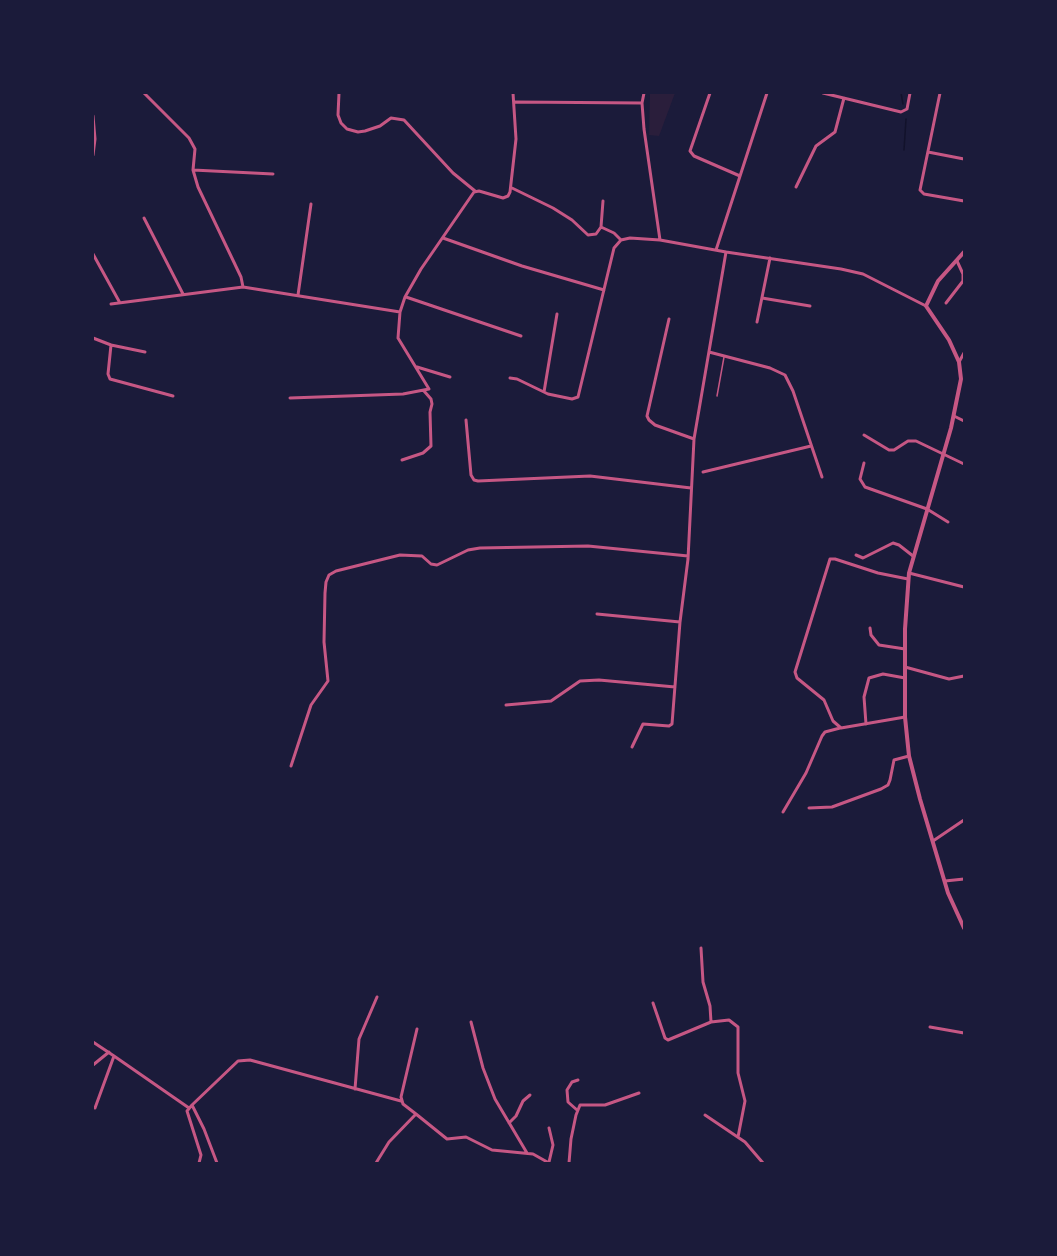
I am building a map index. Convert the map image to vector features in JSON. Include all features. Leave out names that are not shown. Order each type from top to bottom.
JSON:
[{"type":"street","points":[[144,93],[189,138],[195,149],[193,170],[198,188],[241,277],[243,287]]},
{"type":"street","points":[[339,93],[338,115],[341,123],[347,129],[358,132],[380,126],[391,118],[404,120],[453,173],[475,191],[503,198],[508,196],[512,188],[516,140],[513,93]]},
{"type":"street","points":[[644,93],[642,103],[644,129],[660,240]]},
{"type":"street","points":[[710,93],[690,152],[694,156],[740,176]]},
{"type":"street","points":[[716,250],[767,93]]},
{"type":"street","points":[[823,93],[901,112],[905,111],[910,93]]},
{"type":"street","points":[[940,93],[921,192],[964,201]]},
{"type":"street","points":[[796,187],[816,146],[835,132],[844,98]]},
{"type":"street","points":[[515,102],[642,103]]},
{"type":"street","points":[[93,116],[95,139],[93,154]]},
{"type":"street","points":[[927,152],[964,159]]},
{"type":"street","points":[[193,170],[273,174]]},
{"type":"street","points":[[512,188],[553,208],[588,235],[596,234],[601,227],[603,201]]},
{"type":"street","points":[[290,398],[424,392],[429,388],[398,338],[400,312],[405,297],[421,269],[475,191]]},
{"type":"street","points":[[298,295],[311,204]]},
{"type":"street","points":[[144,218],[183,294]]},
{"type":"street","points":[[601,227],[614,233],[621,240]]},
{"type":"street","points":[[442,238],[522,266],[604,290]]},
{"type":"street","points":[[510,378],[517,378],[544,392],[572,399],[580,395],[614,248],[621,240],[630,238],[660,240],[863,273],[926,306],[949,340],[959,362],[963,379],[944,454],[909,573],[905,649],[905,717],[909,756],[945,881],[964,928]]},
{"type":"street","points":[[632,747],[643,724],[669,726],[672,724],[688,556],[694,439],[726,252]]},
{"type":"street","points":[[926,306],[938,281],[964,252]]},
{"type":"street","points":[[93,254],[120,303]]},
{"type":"street","points":[[757,322],[770,258]]},
{"type":"street","points":[[946,303],[963,281],[963,274],[957,261]]},
{"type":"street","points":[[111,304],[243,287],[400,312]]},
{"type":"street","points":[[405,297],[521,336]]},
{"type":"street","points":[[762,298],[810,306]]},
{"type":"street","points":[[544,392],[557,314]]},
{"type":"street","points":[[669,319],[647,416],[655,425],[694,439]]},
{"type":"street","points":[[93,338],[111,345],[145,352]]},
{"type":"street","points":[[111,345],[108,374],[110,379],[173,396]]},
{"type":"street","points":[[709,352],[770,368],[785,375],[793,391],[822,477]]},
{"type":"street","points":[[959,362],[964,353]]},
{"type":"street","points":[[415,366],[450,377]]},
{"type":"street","points":[[402,460],[423,453],[431,446],[430,412],[432,404],[431,399],[424,392]]},
{"type":"street","points":[[954,416],[964,421]]},
{"type":"street","points":[[466,420],[471,475],[474,480],[590,476],[692,488]]},
{"type":"street","points":[[864,435],[889,450],[894,450],[904,442],[912,440],[964,464]]},
{"type":"street","points":[[704,472],[811,446]]},
{"type":"street","points":[[864,463],[860,479],[865,487],[927,509],[948,522]]},
{"type":"street","points":[[856,555],[863,558],[893,543],[913,556]]},
{"type":"street","points":[[291,766],[311,705],[328,681],[324,621],[326,582],[329,575],[348,567],[400,555],[422,556],[437,566],[473,549],[588,546],[688,556]]},
{"type":"street","points":[[841,728],[833,721],[824,700],[797,678],[795,672],[828,561],[834,559],[878,573],[908,579]]},
{"type":"street","points":[[909,573],[933,577],[964,587]]},
{"type":"street","points":[[597,614],[680,622]]},
{"type":"street","points":[[870,628],[871,635],[879,645],[905,649]]},
{"type":"street","points":[[905,667],[949,679],[964,676]]},
{"type":"street","points":[[866,724],[864,697],[869,678],[883,674],[905,678]]},
{"type":"street","points":[[506,705],[551,701],[580,681],[599,680],[675,687]]},
{"type":"street","points":[[783,812],[806,773],[825,732],[905,717]]},
{"type":"street","points":[[809,808],[832,807],[881,789],[888,785],[894,760],[909,756]]},
{"type":"street","points":[[933,841],[964,820]]},
{"type":"street","points":[[945,881],[964,879]]},
{"type":"street","points":[[701,948],[703,982],[710,1006],[711,1022]]},
{"type":"street","points":[[355,1089],[361,1031],[377,997]]},
{"type":"street","points":[[653,1003],[665,1038],[668,1040],[711,1022],[729,1020],[738,1027],[738,1072],[745,1101],[738,1137]]},
{"type":"street","points":[[471,1022],[483,1068],[495,1099],[527,1153]]},
{"type":"street","points":[[930,1027],[964,1033]]},
{"type":"street","points":[[401,1101],[417,1029]]},
{"type":"street","points":[[93,1042],[190,1107],[204,1129],[217,1163]]},
{"type":"street","points":[[93,1065],[109,1052]]},
{"type":"street","points":[[95,1108],[114,1056]]},
{"type":"street","points":[[200,1163],[201,1155],[188,1118],[190,1107],[236,1062],[242,1060],[250,1060],[401,1101],[447,1139],[466,1137],[492,1150],[527,1153],[549,1163],[553,1145],[549,1128]]},
{"type":"street","points":[[577,1110],[568,1102],[567,1090],[572,1082],[578,1080]]},
{"type":"street","points":[[569,1163],[577,1110],[583,1104],[603,1106],[639,1093]]},
{"type":"street","points":[[509,1123],[516,1116],[523,1101],[530,1095]]},
{"type":"street","points":[[376,1163],[389,1142],[416,1114]]},
{"type":"street","points":[[705,1115],[738,1137],[763,1163]]},
{"type":"lane","points":[[717,396],[724,356]]},
{"type":"shaded area","points":[[650,93],[675,93],[659,136],[649,135]]},
{"type":"waterway","points":[[901,93],[903,104]]},
{"type":"waterway","points":[[904,150],[906,119]]}]
